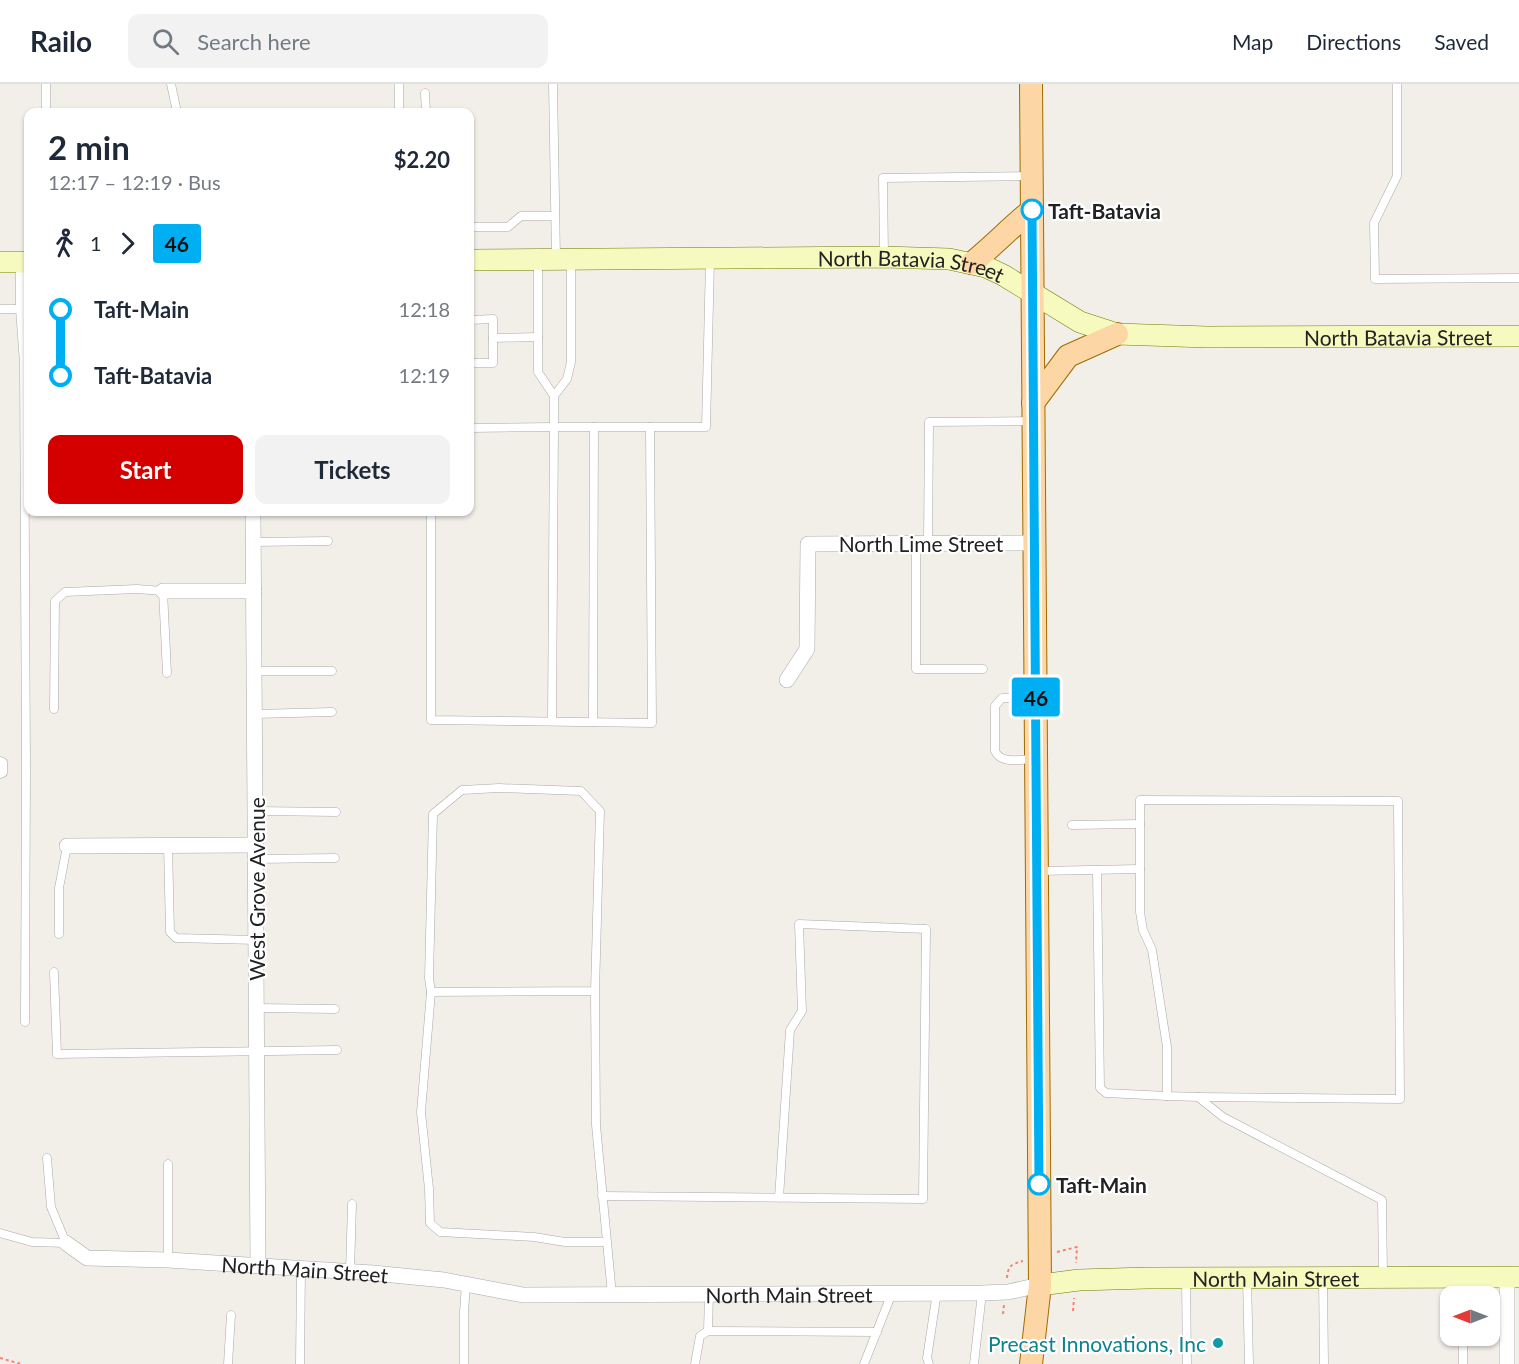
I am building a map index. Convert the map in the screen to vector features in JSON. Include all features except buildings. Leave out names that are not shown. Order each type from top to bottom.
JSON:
[{"type":"main road","points":[[1031,1364],[1040,1285],[1032,84]]},
{"type":"main road","points":[[972,263],[1003,239],[1011,228],[1032,210]]},
{"type":"main road","name":"North Batavia Street","points":[[474,260],[884,257],[949,259],[972,263],[996,271],[1080,322],[1117,334],[1207,337],[1519,336]]},
{"type":"main road","points":[[1034,412],[1068,356],[1117,334]]},
{"type":"main road","name":"North Main Street","points":[[1040,1285],[1080,1280],[1186,1278],[1513,1278]]},
{"type":"street","name":"West Grove Avenue","points":[[254,516],[258,1266]]},
{"type":"street","name":"North Lime Street","points":[[787,680],[807,649],[808,544],[1035,543]]},
{"type":"street","points":[[163,591],[254,591]]},
{"type":"street","points":[[67,846],[168,845],[256,852]]},
{"type":"street","name":"North Main Street","points":[[66,1243],[87,1257],[350,1271],[444,1280],[523,1295],[982,1293],[1008,1292],[1040,1285]]},
{"type":"street","points":[[1507,1364],[1513,1278]]},
{"type":"lane","points":[[46,84],[46,108]]},
{"type":"lane","points":[[171,84],[177,108]]},
{"type":"lane","points":[[399,84],[399,108]]},
{"type":"lane","points":[[553,84],[555,259],[571,362],[567,379],[554,396]]},
{"type":"lane","points":[[1397,84],[1397,176],[1374,223],[1375,279],[1519,278]]},
{"type":"lane","points":[[425,93],[426,108]]},
{"type":"lane","points":[[884,257],[883,178],[1032,176]]},
{"type":"lane","points":[[474,227],[508,227],[521,216],[555,216]]},
{"type":"lane","points":[[474,428],[706,427],[710,258]]},
{"type":"lane","points":[[552,721],[554,396],[538,372],[538,338],[555,259]]},
{"type":"lane","points":[[16,262],[24,363]]},
{"type":"lane","points":[[0,309],[20,309]]},
{"type":"lane","points":[[474,320],[493,320],[493,363],[474,363]]},
{"type":"lane","points":[[493,338],[538,338]]},
{"type":"lane","points":[[983,669],[916,669],[928,422],[1034,412]]},
{"type":"lane","points":[[431,516],[431,720],[652,723],[650,427]]},
{"type":"lane","points":[[592,722],[594,428]]},
{"type":"lane","points":[[25,516],[25,1022]]},
{"type":"lane","points":[[254,542],[328,541]]},
{"type":"lane","points":[[54,709],[55,601],[65,592],[136,589],[163,591],[167,673]]},
{"type":"lane","points":[[256,671],[332,671]]},
{"type":"lane","points":[[1036,698],[1002,698],[995,706],[995,751],[1002,760],[1036,759]]},
{"type":"lane","points":[[255,714],[332,712]]},
{"type":"lane","points":[[0,761],[3,762],[3,774],[0,774]]},
{"type":"lane","points":[[606,1242],[565,1242],[534,1237],[440,1233],[430,1223],[421,1112],[431,992],[429,978],[433,814],[462,790],[499,788],[581,791],[600,811],[595,991],[596,1125],[612,1295]]},
{"type":"lane","points":[[1097,870],[1100,1088],[1106,1093],[1167,1096],[1198,1097],[1400,1099],[1398,801],[1140,800],[1140,912],[1143,930],[1152,950],[1167,1047],[1167,1096]]},
{"type":"lane","points":[[256,811],[336,812]]},
{"type":"lane","points":[[1072,825],[1140,824]]},
{"type":"lane","points":[[168,845],[170,932],[176,938],[257,940]]},
{"type":"lane","points":[[59,934],[59,888],[67,846]]},
{"type":"lane","points":[[256,852],[335,858]]},
{"type":"lane","points":[[1037,871],[1140,869]]},
{"type":"lane","points":[[602,1196],[779,1198],[923,1199],[926,929],[799,924],[802,1011],[790,1030],[779,1198]]},
{"type":"lane","points":[[54,972],[57,1054],[337,1050]]},
{"type":"lane","points":[[431,992],[595,991]]},
{"type":"lane","points":[[257,1008],[335,1009]]},
{"type":"lane","points":[[1198,1097],[1223,1117],[1382,1200],[1383,1278]]},
{"type":"lane","points":[[0,1233],[32,1242],[66,1243],[51,1207],[46,1158]]},
{"type":"lane","points":[[168,1164],[168,1260]]},
{"type":"lane","points":[[350,1271],[352,1204]]},
{"type":"lane","points":[[300,1364],[301,1269]]},
{"type":"lane","points":[[1186,1278],[1187,1364]]},
{"type":"lane","points":[[1247,1278],[1249,1364]]},
{"type":"lane","points":[[1323,1278],[1324,1364]]},
{"type":"lane","points":[[464,1364],[466,1284]]},
{"type":"lane","points":[[929,1364],[927,1358],[937,1292]]},
{"type":"lane","points":[[864,1364],[892,1293]]},
{"type":"lane","points":[[974,1364],[982,1293]]},
{"type":"lane","points":[[708,1331],[709,1294]]},
{"type":"lane","points":[[228,1364],[231,1315]]},
{"type":"lane","points":[[695,1364],[700,1336],[708,1331],[877,1332]]},
{"type":"lane","points":[[1463,1346],[1463,1364]]},
{"type":"path","points":[[0,1358],[21,1364]]},
{"type":"bus line","name":"46","points":[[1032,210],[1039,1184]]},
{"type":"place","name":"Taft-Batavia","points":[[1032,210]]},
{"type":"place","name":"Taft-Main","points":[[1039,1184]]},
{"type":"place","name":"Precast Innovations, Inc","points":[[1218,1343]]}]
